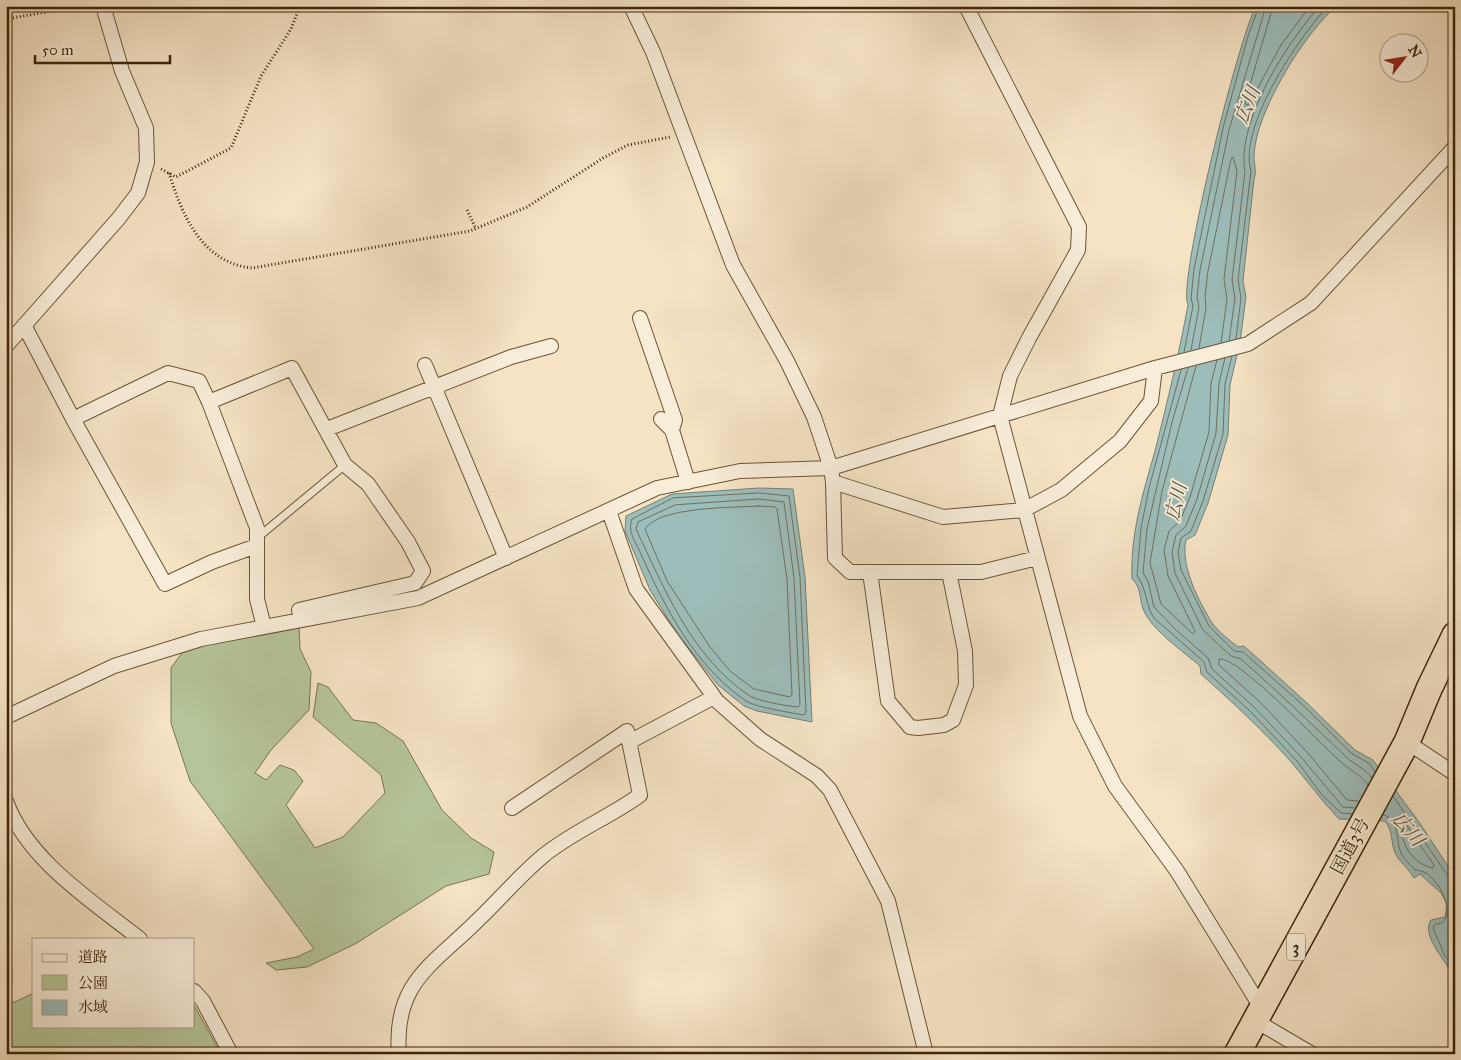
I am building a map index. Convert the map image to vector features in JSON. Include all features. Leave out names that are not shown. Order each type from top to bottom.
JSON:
[{"type":"highway","name":"国道3号","points":[[1237,1054],[1407,742],[1429,689],[1455,635]]},
{"type":"street","points":[[6,346],[119,218],[138,193],[147,162],[146,128],[122,71],[103,6]]},
{"type":"street","points":[[631,6],[653,52],[733,265],[787,361],[814,417],[831,468],[835,558],[850,572],[981,572],[1037,558]]},
{"type":"street","points":[[966,6],[1079,227],[1078,250],[1010,376],[1000,416],[1080,716],[1115,786],[1177,871],[1259,1015],[1312,1054]]},
{"type":"street","points":[[6,717],[114,666],[201,638],[418,598],[657,488],[740,471],[831,468],[1161,367],[1248,344],[1311,303],[1455,147]]},
{"type":"street","points":[[640,318],[675,420],[672,430]]},
{"type":"street","points":[[24,325],[73,419],[165,584],[256,542]]},
{"type":"street","points":[[327,429],[511,357],[551,346]]},
{"type":"street","points":[[425,365],[506,558]]},
{"type":"street","points":[[833,482],[943,517],[1024,510],[1062,490],[1120,441],[1152,401],[1161,367]]},
{"type":"street","points":[[209,402],[292,368],[345,465],[368,484],[408,542],[423,570],[415,583],[299,610],[301,620]]},
{"type":"street","points":[[73,419],[168,373],[199,381],[209,402],[257,528],[257,599],[264,627]]},
{"type":"street","points":[[661,418],[672,430],[688,482]]},
{"type":"street","points":[[609,511],[636,589],[714,697],[760,739],[818,776],[830,790],[888,901],[926,1054]]},
{"type":"street","points":[[870,572],[888,701],[910,727],[918,728],[944,725],[953,720],[966,685],[965,651],[949,572]]},
{"type":"street","points":[[629,742],[714,697]]},
{"type":"street","points":[[399,1054],[397,1037],[402,1008],[421,972],[470,929],[544,855],[640,795],[627,732],[512,808]]},
{"type":"street","points":[[1407,742],[1455,774]]},
{"type":"street","points":[[6,801],[12,819],[44,861],[139,938]]},
{"type":"street","points":[[195,992],[203,1001],[231,1054]]},
{"type":"lane","points":[[256,542],[345,465]]},
{"type":"path","points":[[6,19],[81,6]]},
{"type":"path","points":[[147,162],[176,177],[231,148],[261,76],[292,29],[300,6]]},
{"type":"path","points":[[169,173],[176,196],[194,233],[217,255],[242,268],[252,268],[476,229],[527,207],[604,158],[628,146],[684,134]]},
{"type":"path","points":[[467,210],[476,229]]},
{"type":"green space","points":[[299,626],[300,649],[311,672],[309,710],[271,750],[255,773],[266,780],[280,765],[294,770],[303,781],[286,805],[315,848],[343,837],[385,793],[381,775],[313,717],[318,683],[328,687],[353,720],[376,723],[403,741],[442,810],[471,838],[494,852],[489,874],[446,886],[355,944],[307,967],[276,970],[266,963],[297,957],[314,949],[190,781],[171,723],[171,668],[182,653],[205,645]]},
{"type":"green space","points":[[32,994],[32,1028],[195,1028],[195,1007],[221,1054],[6,1054],[6,1006]]},
{"type":"water","name":"広川","points":[[1256,6],[1336,6],[1324,18],[1291,62],[1273,95],[1258,133],[1254,157],[1255,173],[1243,281],[1246,297],[1240,342],[1230,385],[1228,435],[1208,503],[1195,535],[1186,540],[1185,550],[1188,572],[1196,594],[1212,623],[1224,636],[1238,647],[1244,646],[1355,750],[1373,760],[1419,822],[1455,877],[1455,970],[1451,972],[1431,940],[1429,933],[1431,920],[1445,917],[1447,903],[1441,893],[1420,874],[1414,878],[1398,858],[1394,851],[1390,829],[1385,821],[1339,819],[1292,763],[1236,706],[1201,674],[1200,666],[1154,626],[1142,607],[1139,590],[1132,579],[1135,530],[1168,397],[1188,305],[1187,287],[1200,208],[1224,108]]},
{"type":"water","points":[[759,488],[793,489],[805,577],[812,722],[757,711],[744,706],[718,685],[677,633],[650,590],[625,531],[626,516],[672,494]]}]
